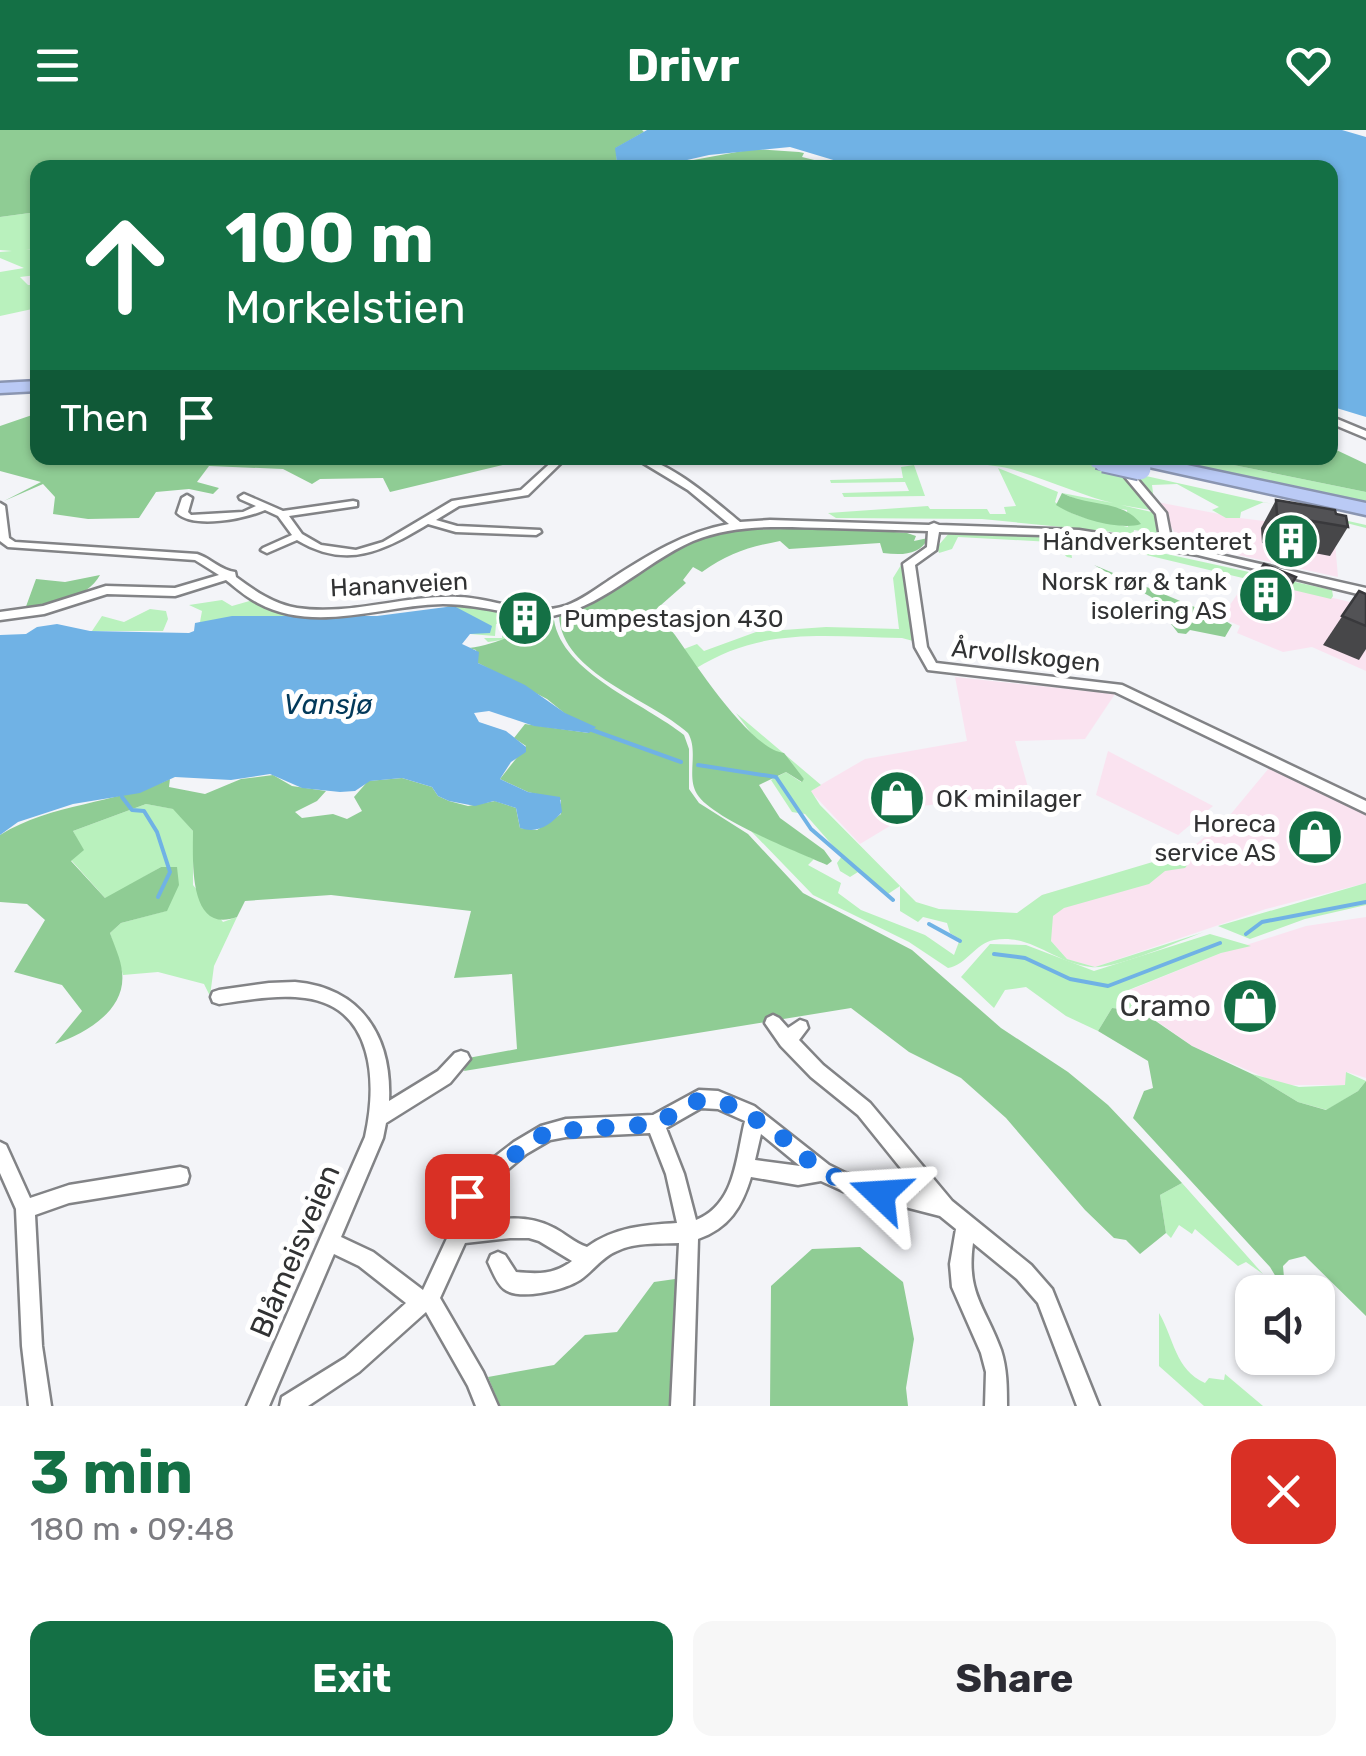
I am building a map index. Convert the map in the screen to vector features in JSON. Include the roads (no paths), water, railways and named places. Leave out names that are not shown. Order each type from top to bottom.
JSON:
[{"type":"highway","points":[[0,388],[30,391]]},
{"type":"highway","points":[[0,397],[30,392]]},
{"type":"highway","points":[[1147,465],[1366,519]]},
{"type":"highway","points":[[1150,465],[1366,509]]},
{"type":"street","points":[[1338,423],[1366,435]]},
{"type":"street","points":[[244,497],[282,514],[298,536],[328,552],[368,551],[456,503],[524,493],[554,465]]},
{"type":"street","points":[[652,465],[692,488],[736,524],[934,526],[1079,533],[1167,546],[1366,592]]},
{"type":"street","points":[[1108,465],[1161,513],[1167,546]]},
{"type":"street","points":[[187,498],[182,513],[189,518],[235,517],[266,506]]},
{"type":"street","points":[[282,514],[353,504]]},
{"type":"street","name":"Hananveien","points":[[0,506],[3,543],[30,548],[194,556],[231,575],[260,600],[287,609],[346,611],[442,600],[558,612],[583,602],[687,538],[736,524]]},
{"type":"street","points":[[424,520],[456,529],[536,532]]},
{"type":"street","name":"Årvollskogen","points":[[934,526],[932,548],[909,564],[922,646],[932,667],[1117,688],[1366,808]]},
{"type":"street","points":[[267,550],[298,536]]},
{"type":"street","points":[[0,616],[33,613],[106,590],[176,592],[231,575]]},
{"type":"street","name":"Blåmeisveien","points":[[218,997],[300,990],[321,994],[342,1005],[359,1020],[373,1042],[383,1090],[380,1117],[258,1406]]},
{"type":"street","points":[[773,1022],[794,1034],[817,1071],[864,1109],[945,1208],[1024,1272],[1045,1296],[1088,1406]]},
{"type":"street","points":[[380,1117],[444,1077],[461,1059]]},
{"type":"street","points":[[290,1405],[352,1365],[425,1301],[460,1234],[473,1186],[540,1135],[566,1128],[655,1124],[699,1100],[736,1106],[782,1137],[822,1172],[862,1189],[945,1208]]},
{"type":"street","points":[[498,1262],[511,1282],[543,1286],[568,1279],[588,1257],[624,1238],[660,1232],[689,1234],[721,1216],[732,1202],[755,1119]]},
{"type":"street","points":[[655,1124],[675,1174],[689,1234],[682,1406]]},
{"type":"street","points":[[0,1151],[25,1208],[32,1346],[40,1406]]},
{"type":"street","points":[[744,1167],[798,1176],[822,1172]]},
{"type":"street","points":[[25,1208],[69,1194],[180,1176]]},
{"type":"street","points":[[966,1224],[960,1264],[962,1287],[991,1352],[996,1372],[996,1406]]},
{"type":"street","points":[[460,1234],[508,1228],[535,1230],[573,1253],[588,1257]]},
{"type":"street","points":[[329,1242],[366,1259],[425,1301],[476,1379],[487,1406]]},
{"type":"water","points":[[647,130],[1342,130],[1366,137],[1366,417],[1338,408],[1338,160],[833,160],[790,147],[687,160],[617,160],[615,148]]},
{"type":"water","name":"Vansjø","points":[[454,606],[492,626],[490,633],[470,634],[462,644],[479,652],[478,663],[525,685],[565,713],[596,727],[589,733],[534,726],[489,711],[474,713],[479,722],[506,731],[526,747],[526,752],[511,762],[500,779],[528,792],[560,797],[562,812],[543,827],[520,828],[516,808],[494,801],[475,806],[449,801],[438,796],[432,787],[402,778],[370,781],[355,791],[340,792],[302,788],[270,774],[231,780],[175,777],[140,793],[73,804],[18,822],[0,835],[0,635],[26,634],[37,627],[57,624],[90,631],[189,633],[194,631],[195,623],[232,616],[377,616]]},
{"type":"waterway","points":[[592,730],[681,762]]},
{"type":"waterway","points":[[698,765],[776,777],[811,829],[893,900]]},
{"type":"waterway","points":[[122,797],[132,810],[144,811],[157,832],[170,872],[158,897]]},
{"type":"waterway","points":[[1246,934],[1262,922],[1366,902]]},
{"type":"waterway","points":[[929,924],[960,941]]},
{"type":"waterway","points":[[994,954],[1025,958],[1070,979],[1108,986],[1220,943]]},
{"type":"place","name":"Håndverksenteret","points":[[1291,541]]},
{"type":"place","name":"Norsk rør & tank isolering AS","points":[[1266,595]]},
{"type":"place","name":"Pumpestasjon 430","points":[[525,618]]},
{"type":"place","name":"OK minilager","points":[[897,798]]},
{"type":"place","name":"Horeca service AS","points":[[1315,837]]},
{"type":"place","name":"Cramo","points":[[1250,1006]]}]
